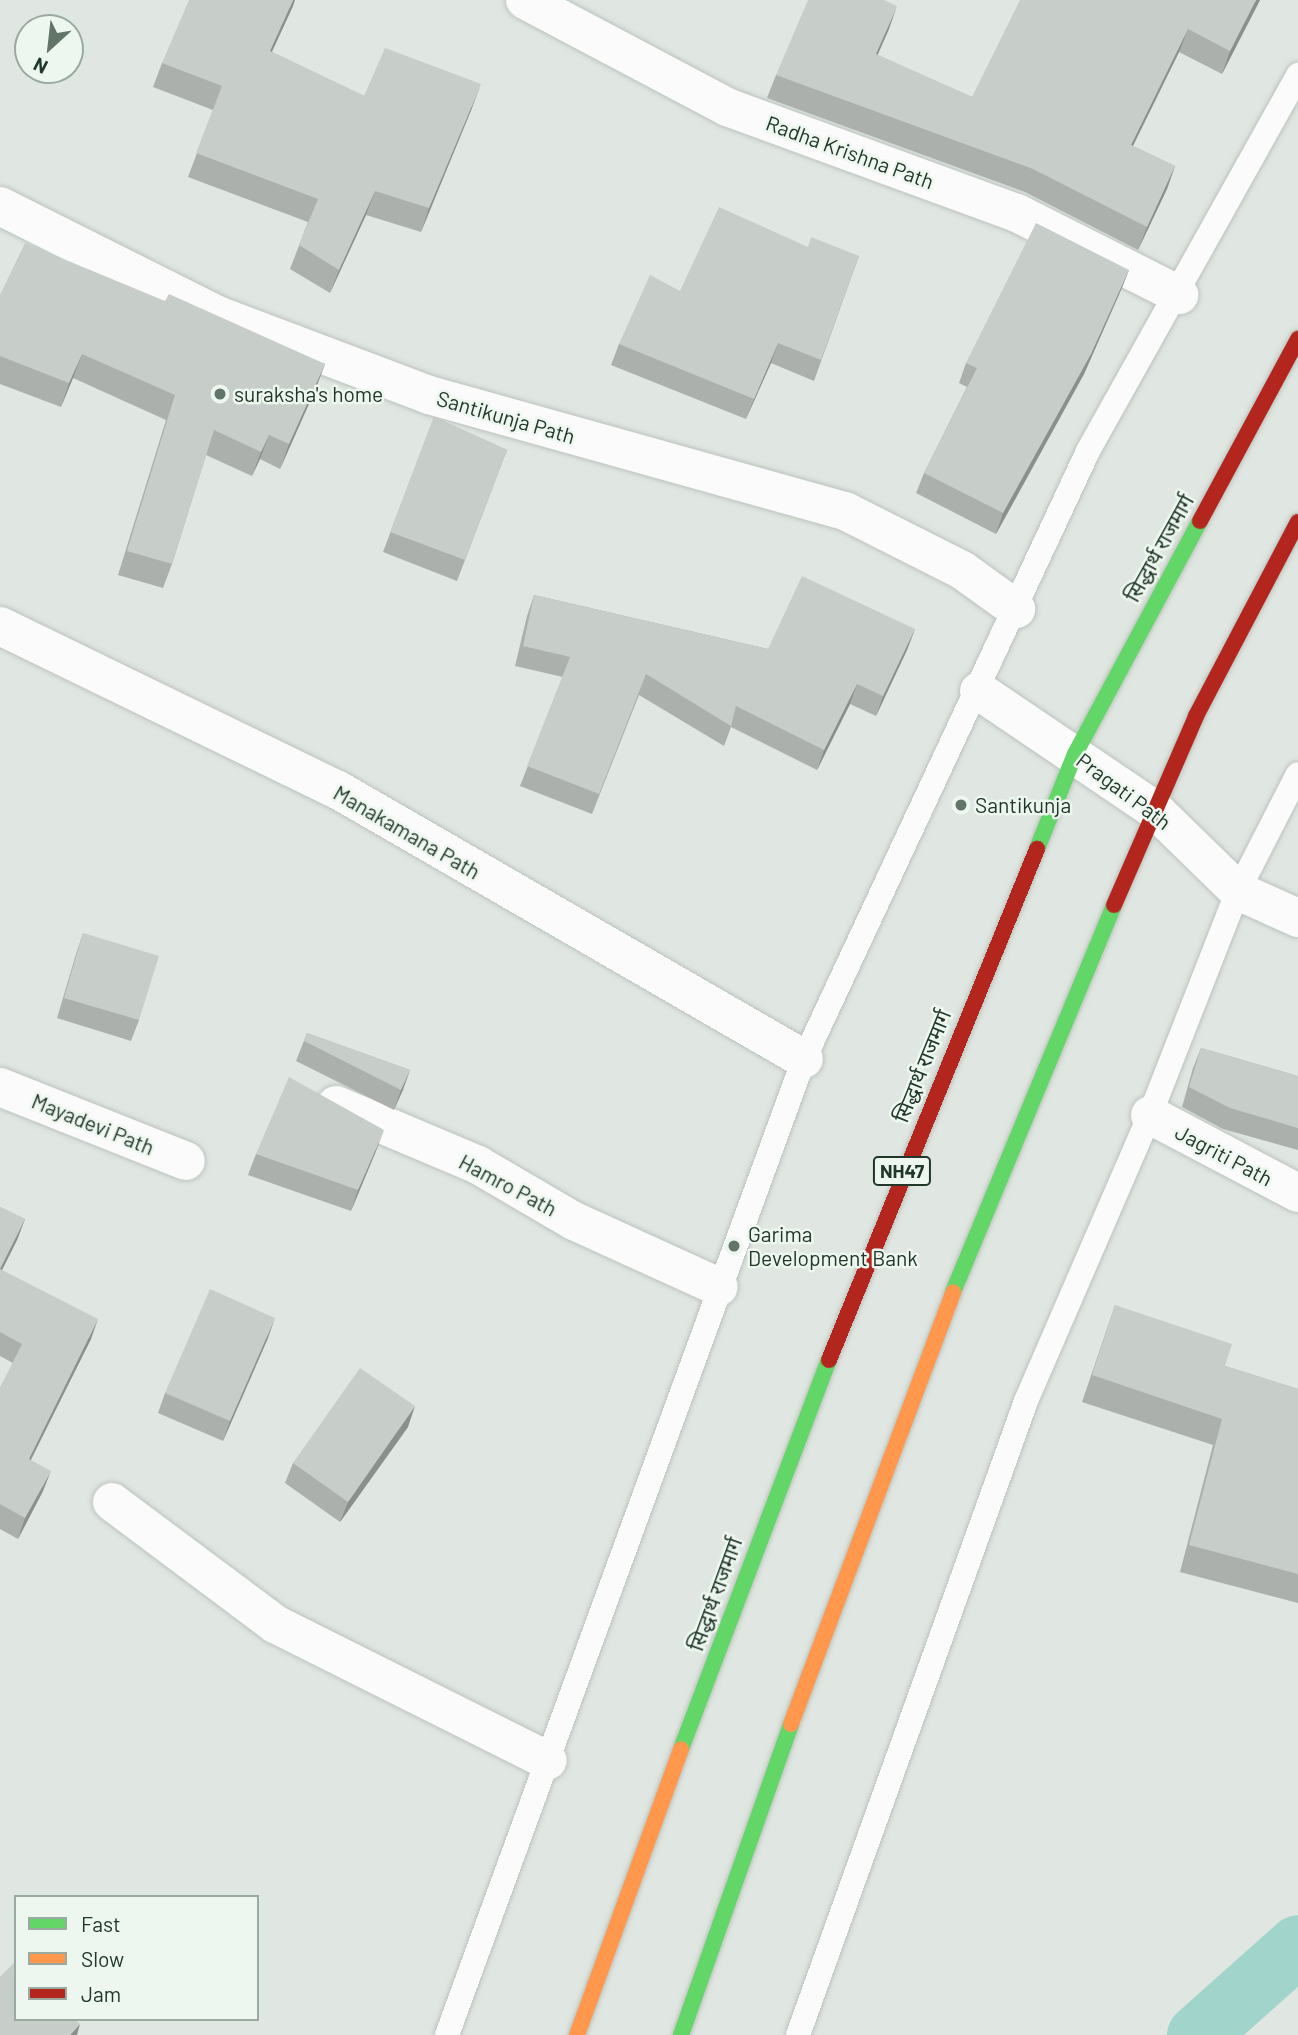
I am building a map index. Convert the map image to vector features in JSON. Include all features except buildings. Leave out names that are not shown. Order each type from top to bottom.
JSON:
[{"type":"highway","name":"सिद्धार्थ राजमार्ग","points":[[578,2035],[764,1520],[1075,754],[1298,339]]},
{"type":"highway","points":[[681,2035],[851,1557],[1011,1142],[1196,716],[1298,522]]},
{"type":"street","name":"Radha Krishna Path","points":[[525,0],[727,107],[1017,213],[1179,295]]},
{"type":"street","name":"Santikunja Path","points":[[0,206],[220,316],[429,395],[845,511],[962,570],[1016,609]]},
{"type":"street","name":"Manakamana Path","points":[[0,626],[338,790],[804,1059]]},
{"type":"street","name":"Pragati Path","points":[[979,691],[1155,810],[1238,891],[1298,918]]},
{"type":"street","name":"Mayadevi Path","points":[[0,1087],[186,1161]]},
{"type":"street","name":"Hamro Path","points":[[309,1090],[378,1128],[478,1165],[574,1221],[719,1287]]},
{"type":"street","name":"Jagriti Path","points":[[1150,1115],[1298,1193]]},
{"type":"street","points":[[112,1502],[275,1624],[548,1761]]},
{"type":"lane","points":[[447,2035],[804,1059],[877,893],[979,691],[1088,452],[1179,295],[1298,75]]},
{"type":"lane","points":[[798,2035],[1026,1401],[1150,1115],[1238,891],[1298,774]]},
{"type":"waterway","points":[[1197,2035],[1298,1945]]},
{"type":"traffic: fast","points":[[1037,849],[1075,754],[1200,521]]},
{"type":"traffic: fast","points":[[953,1292],[1114,905]]},
{"type":"traffic: fast","points":[[681,1749],[829,1360]]},
{"type":"traffic: fast","points":[[681,2035],[791,1724]]},
{"type":"traffic: slow","points":[[791,1724],[953,1292]]},
{"type":"traffic: slow","points":[[577,2035],[681,1749]]},
{"type":"traffic: jam","points":[[1200,521],[1298,339]]},
{"type":"traffic: jam","points":[[1114,905],[1196,716],[1298,522]]},
{"type":"traffic: jam","points":[[829,1360],[1037,849]]},
{"type":"place","name":"suraksha's home","points":[[220,394]]},
{"type":"place","name":"Santikunja","points":[[961,805]]},
{"type":"place","name":"Garima Development Bank","points":[[734,1246]]}]
